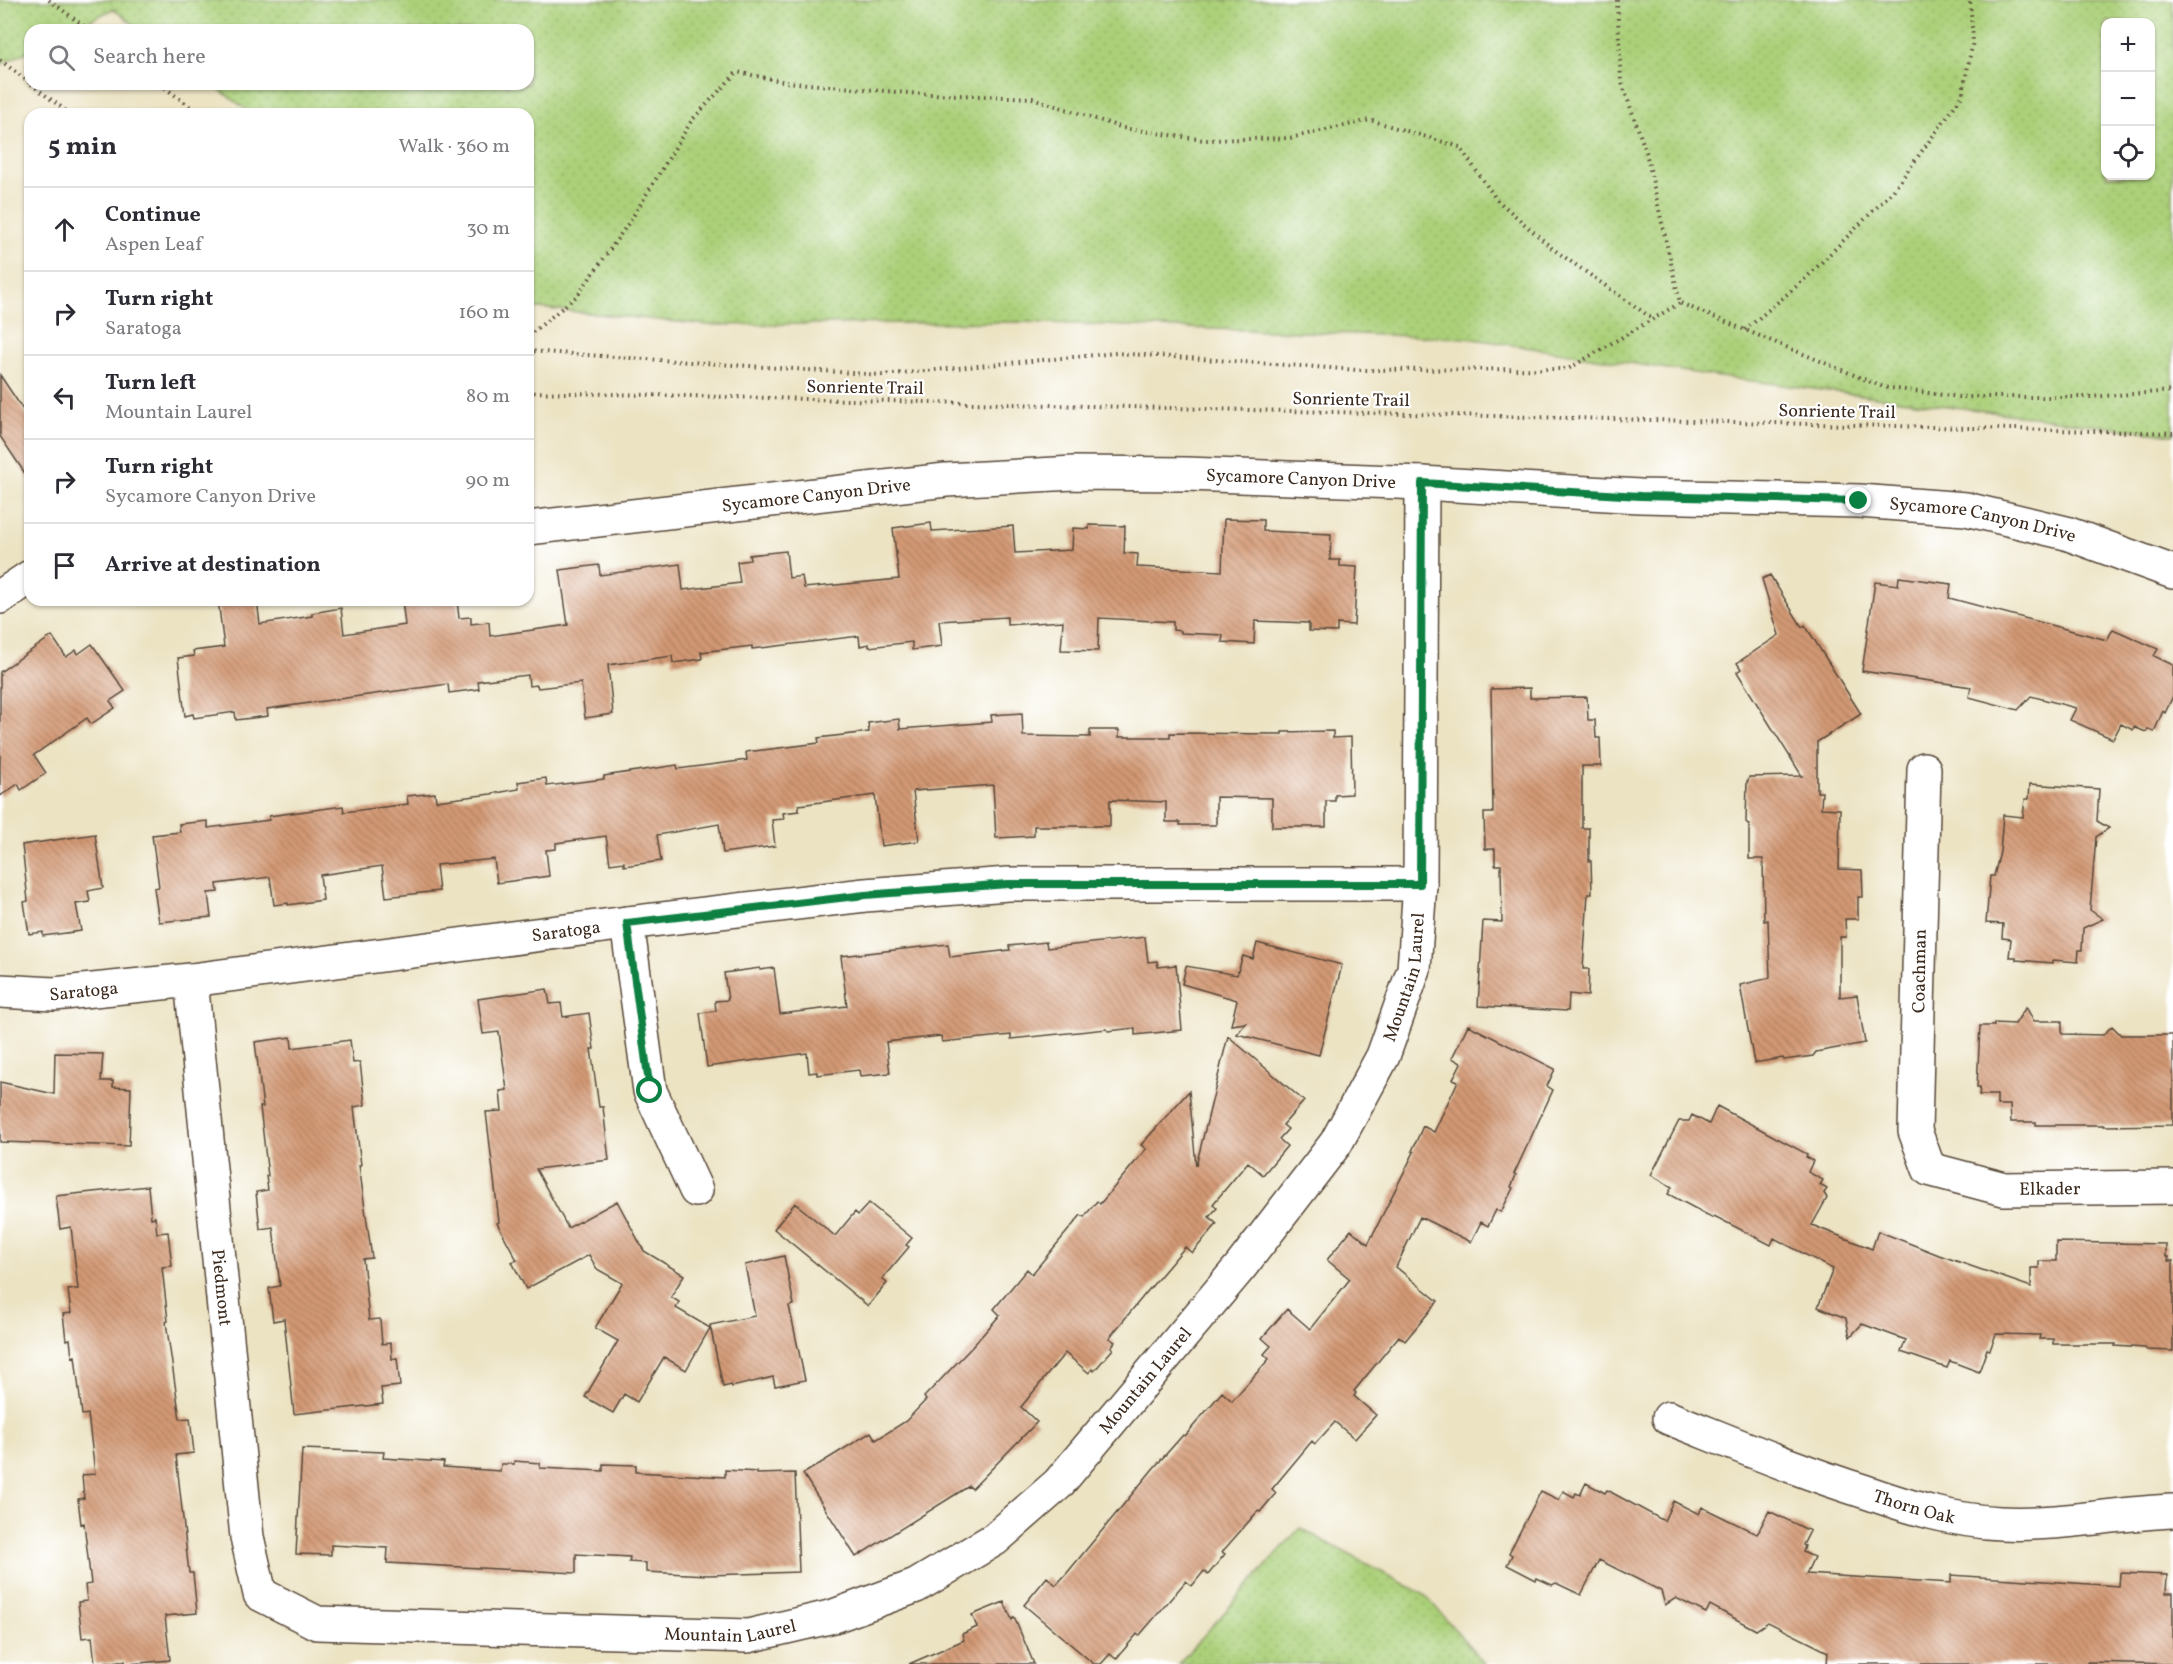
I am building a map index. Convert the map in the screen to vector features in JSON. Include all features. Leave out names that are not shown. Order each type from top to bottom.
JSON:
[{"type":"street","name":"Sycamore Canyon Drive","points":[[534,527],[946,480],[1074,473],[1187,474],[1422,483],[1640,496],[1859,501],[1966,509],[2066,533],[2173,572]]},
{"type":"street","name":"Mountain Laurel","points":[[260,1594],[317,1623],[748,1636],[834,1616],[916,1586],[995,1539],[1058,1484],[1241,1266],[1336,1143],[1383,1056],[1414,969],[1420,884],[1422,483]]},
{"type":"street","points":[[0,597],[24,581]]},
{"type":"street","name":"Coachman","points":[[1924,769],[1915,1131],[1929,1169]]},
{"type":"street","name":"Saratoga","points":[[0,991],[54,994],[190,980],[627,923],[865,895],[1008,884],[1420,884]]},
{"type":"street","points":[[627,923],[650,1091],[696,1190]]},
{"type":"street","name":"Piedmont","points":[[190,980],[247,1537],[260,1594]]},
{"type":"street","name":"Elkader","points":[[1929,1169],[2004,1189],[2173,1187]]},
{"type":"street","name":"Thorn Oak","points":[[1669,1418],[1815,1476],[1923,1511],[2000,1523],[2081,1520],[2173,1511]]},
{"type":"path","points":[[49,0],[81,24]]},
{"type":"path","points":[[1617,0],[1621,80],[1646,152],[1680,303]]},
{"type":"path","points":[[1745,330],[1806,278],[1893,191],[1962,96],[1973,40],[1970,0]]},
{"type":"path","points":[[0,60],[24,79]]},
{"type":"path","points":[[534,331],[578,295],[632,218],[692,120],[737,72],[786,82],[909,93],[1032,98],[1123,128],[1204,140],[1290,138],[1370,120],[1460,147],[1496,199],[1553,249],[1653,319]]},
{"type":"path","points":[[38,90],[62,108]]},
{"type":"path","points":[[168,90],[192,108]]},
{"type":"path","points":[[534,351],[882,375],[1116,353],[1358,370],[1568,369],[1680,303]]},
{"type":"path","points":[[1680,303],[1883,387],[1959,397],[2090,397],[2173,391]]},
{"type":"path","name":"Sonriente Trail","points":[[534,392],[2173,433]]},
{"type":"green space","points":[[0,0],[2173,0],[2173,435],[1720,377],[1467,338],[1020,322],[708,325],[534,308],[534,108],[244,108],[220,90],[534,90],[534,24],[133,24],[113,9],[83,24],[24,24],[24,53],[0,65]]},
{"type":"green space","points":[[1300,1528],[1425,1595],[1485,1664],[1178,1664]]},
{"type":"building","points":[[0,375],[24,411],[24,472],[0,436]]},
{"type":"building","points":[[1224,519],[1263,520],[1263,531],[1331,534],[1330,560],[1340,560],[1340,566],[1357,567],[1354,625],[1337,624],[1337,632],[1309,631],[1309,623],[1255,621],[1254,644],[1222,642],[1223,635],[1181,633],[1181,631],[1173,630],[1173,622],[1099,618],[1098,651],[1061,650],[1063,621],[1007,625],[1007,617],[939,621],[942,646],[912,650],[912,642],[860,646],[859,636],[752,649],[752,646],[701,652],[702,659],[673,663],[672,656],[608,665],[613,714],[585,718],[581,683],[538,688],[537,685],[529,686],[528,675],[478,681],[479,689],[449,693],[448,684],[267,709],[268,716],[236,720],[235,712],[194,718],[193,714],[185,716],[178,658],[194,656],[193,651],[224,647],[219,606],[258,606],[260,624],[312,616],[312,613],[341,608],[344,634],[405,625],[403,606],[458,606],[459,618],[471,617],[471,624],[489,622],[490,636],[568,625],[560,570],[599,565],[600,575],[680,564],[683,590],[740,583],[737,562],[750,560],[749,555],[786,551],[789,578],[802,576],[804,588],[899,579],[893,528],[931,523],[932,531],[1013,526],[1015,553],[1072,550],[1073,528],[1089,529],[1089,525],[1125,526],[1124,553],[1138,554],[1137,567],[1222,571]]},
{"type":"building","points":[[1770,575],[1802,627],[1805,625],[1861,714],[1817,742],[1817,792],[1822,792],[1821,808],[1840,809],[1839,869],[1862,870],[1863,897],[1858,897],[1858,919],[1845,919],[1846,937],[1840,937],[1840,997],[1857,995],[1865,1043],[1816,1052],[1813,1056],[1754,1063],[1740,985],[1770,978],[1768,920],[1764,921],[1763,859],[1749,859],[1749,825],[1746,822],[1747,781],[1749,777],[1802,776],[1737,672],[1741,669],[1737,663],[1779,635],[1762,579]]},
{"type":"building","points":[[1899,577],[1951,584],[1949,598],[2107,640],[2113,629],[2158,649],[2154,656],[2173,665],[2173,696],[2165,713],[2163,711],[2154,732],[2148,729],[2146,732],[2134,727],[2133,730],[2121,724],[2113,739],[2070,720],[2076,708],[2031,696],[2018,710],[1969,697],[1971,687],[1862,671],[1875,582],[1898,585]]},
{"type":"building","points":[[52,636],[66,657],[76,650],[78,654],[92,644],[125,691],[110,701],[115,708],[91,724],[87,718],[34,755],[46,773],[21,790],[18,784],[0,796],[0,672]]},
{"type":"building","points":[[1530,688],[1530,698],[1587,697],[1588,720],[1595,720],[1596,738],[1600,738],[1601,766],[1582,766],[1582,828],[1589,828],[1592,894],[1588,894],[1583,969],[1589,969],[1588,996],[1569,994],[1568,1011],[1478,1006],[1483,921],[1502,922],[1501,865],[1495,865],[1495,849],[1485,849],[1484,813],[1493,813],[1491,689]]},
{"type":"building","points":[[1022,713],[1023,736],[1090,737],[1090,730],[1119,730],[1119,737],[1170,737],[1170,733],[1282,734],[1282,732],[1333,731],[1333,738],[1351,737],[1352,794],[1335,795],[1335,801],[1326,801],[1326,827],[1272,827],[1272,798],[1216,797],[1216,825],[1180,825],[1180,822],[1166,822],[1166,802],[1110,800],[1110,826],[1034,826],[1034,836],[996,838],[993,785],[913,791],[919,841],[881,846],[875,795],[799,805],[799,811],[783,813],[784,819],[772,820],[775,846],[723,853],[719,824],[657,835],[661,861],[624,866],[624,862],[610,864],[606,836],[556,843],[556,849],[546,850],[549,876],[497,883],[494,859],[436,865],[439,891],[386,897],[382,866],[320,875],[323,900],[288,905],[288,903],[274,905],[270,877],[217,884],[218,892],[208,893],[211,917],[159,922],[154,888],[159,887],[152,835],[180,832],[179,824],[208,821],[208,828],[269,820],[269,816],[343,806],[344,812],[408,804],[407,796],[435,793],[436,801],[491,794],[519,789],[518,782],[546,778],[547,786],[604,779],[604,776],[677,765],[678,769],[747,760],[746,752],[819,743],[818,738],[869,732],[868,723],[899,719],[900,729],[992,722],[991,715]]},
{"type":"building","points":[[2030,784],[2099,789],[2097,821],[2109,828],[2096,837],[2090,910],[2103,919],[2083,928],[2082,950],[2079,950],[2078,962],[2053,960],[2053,963],[2016,960],[2016,957],[2009,957],[2011,939],[2002,938],[2003,924],[1986,923],[1990,876],[1994,876],[2000,852],[2003,815],[2023,817],[2025,799],[2029,799]]},
{"type":"building","points":[[95,834],[103,888],[88,891],[90,902],[76,904],[81,931],[43,936],[43,932],[29,934],[24,902],[28,901],[22,845]]},
{"type":"building","points":[[1145,937],[1148,962],[1157,961],[1158,967],[1176,965],[1182,1030],[1135,1035],[1135,1028],[1108,1031],[1107,1029],[1011,1039],[1011,1035],[942,1042],[941,1036],[886,1042],[890,1073],[860,1076],[859,1070],[817,1075],[817,1072],[809,1073],[807,1053],[707,1067],[700,1013],[716,1011],[715,1001],[728,1000],[724,973],[774,968],[780,1014],[847,1006],[841,956],[948,944],[950,957],[1010,950],[1009,946],[1046,942],[1047,948]]},
{"type":"building","points":[[1257,943],[1342,965],[1319,1055],[1237,1034],[1246,1023],[1231,1025],[1237,1000],[1182,984],[1186,966],[1237,975],[1243,956],[1253,959]]},
{"type":"building","points":[[547,989],[550,1004],[561,1003],[563,1017],[589,1013],[594,1049],[591,1049],[599,1107],[603,1107],[609,1160],[536,1169],[568,1228],[617,1201],[644,1251],[684,1275],[671,1297],[679,1302],[676,1308],[710,1328],[686,1370],[664,1357],[637,1402],[624,1394],[613,1413],[585,1397],[618,1341],[595,1328],[622,1283],[597,1269],[589,1255],[526,1289],[512,1262],[517,1260],[497,1223],[499,1222],[486,1112],[502,1111],[500,1091],[507,1090],[499,1032],[483,1034],[478,999]]},
{"type":"building","points":[[2026,1007],[2034,1021],[2062,1021],[2062,1034],[2103,1035],[2112,1026],[2121,1035],[2173,1035],[2173,1125],[2036,1125],[2036,1122],[2011,1122],[2010,1105],[1997,1105],[1997,1095],[1979,1095],[1980,1087],[1977,1087],[1980,1026],[1994,1026],[1994,1023],[2015,1024]]},
{"type":"building","points":[[1468,1025],[1555,1069],[1547,1086],[1553,1090],[1514,1174],[1516,1175],[1511,1187],[1513,1188],[1501,1212],[1496,1210],[1488,1226],[1481,1222],[1471,1242],[1420,1217],[1396,1267],[1438,1301],[1405,1341],[1399,1336],[1354,1391],[1356,1393],[1354,1396],[1376,1415],[1355,1439],[1335,1422],[1315,1444],[1312,1441],[1272,1489],[1276,1493],[1222,1552],[1225,1554],[1208,1575],[1204,1571],[1192,1586],[1186,1581],[1116,1659],[1110,1654],[1101,1664],[1094,1664],[1024,1605],[1047,1577],[1056,1585],[1152,1470],[1183,1435],[1185,1436],[1222,1392],[1232,1401],[1269,1359],[1264,1354],[1271,1346],[1262,1338],[1287,1309],[1310,1329],[1350,1279],[1327,1260],[1351,1230],[1368,1244],[1414,1152],[1412,1151],[1423,1126],[1434,1132],[1458,1081],[1453,1079],[1461,1063],[1452,1058]]},
{"type":"building","points":[[1228,1036],[1304,1101],[1283,1125],[1288,1129],[1279,1139],[1287,1146],[1263,1175],[1248,1162],[1213,1204],[1217,1208],[1209,1217],[1217,1224],[1192,1253],[1185,1247],[1146,1293],[1109,1338],[1115,1342],[1111,1347],[1113,1349],[1094,1371],[1092,1369],[1089,1373],[1065,1353],[1021,1407],[1037,1422],[972,1489],[969,1486],[856,1557],[803,1474],[871,1432],[876,1440],[906,1421],[926,1400],[924,1397],[1000,1315],[994,1309],[1027,1269],[1032,1274],[1081,1215],[1084,1217],[1097,1201],[1100,1204],[1146,1149],[1141,1145],[1189,1091],[1196,1166]]},
{"type":"building","points":[[291,1037],[292,1048],[350,1040],[353,1063],[360,1062],[365,1105],[354,1107],[361,1165],[359,1165],[372,1258],[363,1259],[369,1320],[380,1319],[382,1344],[391,1343],[392,1359],[397,1358],[400,1386],[381,1388],[383,1404],[294,1414],[284,1319],[273,1321],[269,1288],[280,1286],[273,1227],[260,1229],[256,1192],[268,1190],[266,1176],[268,1176],[255,1042]]},
{"type":"building","points":[[55,1053],[103,1054],[101,1081],[113,1081],[113,1087],[131,1088],[129,1146],[0,1142],[0,1082],[54,1094]]},
{"type":"building","points":[[1717,1106],[1807,1154],[1806,1157],[1813,1161],[1808,1172],[1823,1180],[1820,1185],[1827,1189],[1824,1193],[1827,1198],[1812,1225],[1872,1249],[1878,1231],[2031,1287],[2031,1268],[2039,1268],[2039,1261],[2056,1261],[2056,1242],[2166,1244],[2166,1257],[2169,1257],[2168,1261],[2173,1261],[2173,1351],[2115,1346],[2116,1344],[2053,1344],[2053,1339],[2039,1339],[2040,1335],[1996,1334],[1990,1350],[1987,1349],[1979,1372],[1950,1361],[1947,1368],[1901,1352],[1906,1340],[1862,1324],[1850,1337],[1846,1318],[1818,1307],[1833,1269],[1774,1238],[1771,1245],[1714,1216],[1713,1218],[1668,1194],[1672,1187],[1651,1175],[1679,1121],[1689,1121],[1692,1115],[1709,1124]]},
{"type":"building","points":[[148,1186],[151,1218],[155,1217],[157,1233],[168,1232],[172,1266],[162,1267],[168,1321],[166,1322],[180,1419],[190,1418],[194,1453],[176,1455],[189,1573],[193,1573],[197,1613],[165,1616],[170,1660],[130,1664],[125,1664],[125,1661],[95,1664],[92,1637],[82,1638],[78,1602],[87,1601],[85,1585],[91,1584],[84,1523],[81,1524],[78,1499],[84,1498],[82,1475],[95,1474],[88,1414],[82,1415],[75,1356],[72,1357],[70,1339],[66,1340],[63,1314],[71,1313],[68,1290],[78,1289],[71,1227],[60,1229],[56,1196]]},
{"type":"building","points":[[795,1203],[835,1236],[855,1212],[858,1215],[869,1203],[912,1238],[906,1245],[909,1247],[882,1279],[887,1283],[868,1306],[774,1229]]},
{"type":"building","points":[[784,1256],[794,1305],[789,1306],[805,1380],[775,1386],[773,1377],[723,1387],[710,1325],[755,1316],[745,1265]]},
{"type":"building","points":[[302,1449],[384,1452],[383,1458],[444,1462],[443,1467],[500,1471],[501,1464],[514,1464],[514,1461],[540,1463],[540,1468],[603,1471],[603,1464],[636,1465],[636,1472],[725,1477],[725,1470],[757,1472],[757,1474],[795,1473],[799,1572],[708,1575],[646,1572],[646,1563],[629,1562],[630,1557],[576,1554],[576,1573],[387,1563],[388,1548],[331,1545],[331,1555],[296,1554]]},
{"type":"building","points":[[1586,1483],[1605,1493],[1607,1490],[1664,1521],[1673,1501],[1699,1514],[1702,1507],[1757,1534],[1769,1511],[1810,1531],[1803,1545],[1805,1546],[1803,1552],[1814,1557],[1806,1574],[1951,1583],[1951,1575],[2119,1586],[2120,1573],[2167,1575],[2166,1593],[2173,1593],[2173,1664],[2087,1662],[2087,1664],[1827,1664],[1828,1652],[1768,1622],[1756,1630],[1710,1605],[1706,1613],[1676,1598],[1665,1605],[1661,1591],[1599,1560],[1581,1595],[1556,1583],[1552,1585],[1537,1578],[1536,1580],[1507,1565],[1512,1555],[1509,1553],[1541,1491],[1559,1500],[1563,1491],[1574,1497],[1576,1493],[1580,1495]]},
{"type":"building","points":[[1004,1602],[1012,1620],[1014,1617],[1034,1664],[909,1664],[964,1640],[962,1634],[977,1627],[972,1615]]},
{"type":"route","points":[[650,1091],[627,923],[865,895],[1008,884],[1420,884],[1422,483],[1640,496],[1859,501]]}]
